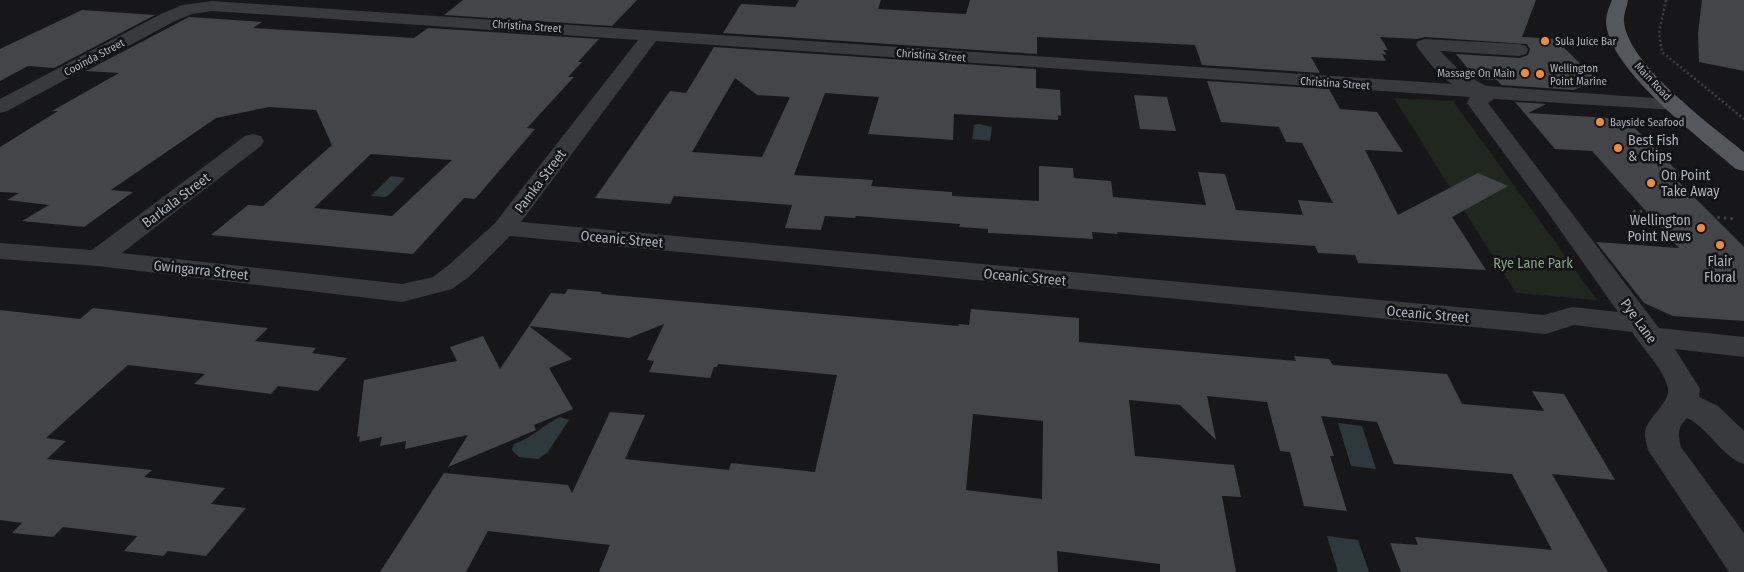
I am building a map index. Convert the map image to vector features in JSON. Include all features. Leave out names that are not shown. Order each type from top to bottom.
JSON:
[{"type":"main road","name":"Main Road","points":[[1620,0],[1615,23],[1626,52],[1650,81],[1744,164]]},
{"type":"street","name":"Christina Street","points":[[188,9],[212,6],[415,18],[1420,89],[1675,104]]},
{"type":"street","points":[[415,18],[430,6]]},
{"type":"street","name":"Cooinda Street","points":[[0,107],[167,18],[188,9]]},
{"type":"street","name":"Pamka Street","points":[[402,293],[442,282],[460,270],[504,228],[650,36]]},
{"type":"street","points":[[1490,93],[1460,82],[1449,75],[1424,45],[1519,50]]},
{"type":"street","name":"Pye Lane","points":[[1490,93],[1480,96],[1477,103],[1555,205],[1676,372],[1684,389],[1682,403]]},
{"type":"street","name":"Barkala Street","points":[[98,258],[253,141]]},
{"type":"street","name":"Oceanic Street","points":[[504,228],[1546,325],[1572,316],[1646,330]]},
{"type":"street","name":"Gwingarra Street","points":[[0,251],[98,258],[402,293]]},
{"type":"street","points":[[1646,330],[1744,347]]},
{"type":"street","points":[[1744,451],[1707,414],[1682,403],[1665,421],[1661,433],[1665,450],[1744,563]]},
{"type":"path","points":[[1666,0],[1660,36],[1662,52],[1744,119]]},
{"type":"path","points":[[1633,211],[1736,219]]},
{"type":"green space","name":"Rye Lane Park","points":[[1394,98],[1453,101],[1597,300],[1516,293]]},
{"type":"shaded area","points":[[979,124],[992,127],[990,141],[972,139],[974,125]]},
{"type":"shaded area","points":[[391,176],[405,178],[389,195],[385,197],[371,196]]},
{"type":"shaded area","points":[[560,417],[569,420],[547,453],[538,459],[519,457],[512,450],[514,444]]},
{"type":"shaded area","points":[[1338,423],[1362,426],[1376,469],[1351,466]]},
{"type":"shaded area","points":[[1327,536],[1358,540],[1369,572],[1338,572]]},
{"type":"building","points":[[463,0],[637,0],[612,26],[444,15]]},
{"type":"building","points":[[799,0],[881,0],[878,9],[966,14],[970,0],[1536,0],[1522,37],[1555,39],[1597,80],[1574,90],[1501,85],[1497,80],[1486,80],[1482,75],[1473,75],[1456,54],[1520,58],[1528,55],[1530,49],[1527,44],[1425,37],[1417,39],[1380,37],[1388,50],[1383,50],[1387,55],[1382,54],[1386,61],[1311,57],[1320,73],[1202,65],[1195,45],[1037,37],[1037,54],[723,33],[741,4],[795,7]]},
{"type":"building","points":[[1702,0],[1744,0],[1744,71],[1699,62],[1698,33]]},
{"type":"building","points":[[82,10],[155,15],[54,68],[28,66],[0,81],[0,49]]},
{"type":"building","points":[[189,17],[262,22],[253,28],[414,38],[428,28],[599,39],[578,62],[582,62],[568,77],[574,77],[527,128],[535,129],[475,199],[464,198],[413,254],[211,235],[248,205],[263,206],[332,145],[316,110],[269,107],[216,118],[111,190],[133,192],[84,227],[22,221],[49,205],[7,200],[19,193],[0,192],[0,147],[58,111],[52,111],[119,73],[86,71]],"holes":[[[371,154],[452,160],[392,216],[314,208]]]},
{"type":"building","points":[[714,47],[1036,69],[1036,88],[1060,90],[1061,116],[1058,115],[1058,120],[954,114],[953,140],[868,134],[879,97],[825,93],[794,175],[873,180],[871,186],[952,192],[952,196],[1039,201],[1039,166],[1073,168],[1074,178],[1111,181],[1113,197],[1206,205],[1198,172],[1225,174],[1236,210],[1303,215],[1298,200],[1333,203],[1302,143],[1286,142],[1279,127],[1221,122],[1207,81],[1329,89],[1340,109],[1377,112],[1403,152],[1365,150],[1398,215],[1478,173],[1508,186],[1452,217],[1486,270],[1358,263],[1355,255],[1318,253],[1315,246],[1117,232],[1118,234],[1092,232],[1093,239],[988,233],[988,229],[959,227],[960,224],[856,216],[855,218],[825,216],[821,230],[785,228],[792,205],[674,196],[670,204],[595,198],[670,91],[686,93]],"holes":[[[735,78],[757,95],[790,97],[762,157],[692,152]]]},
{"type":"building","points":[[1134,95],[1167,97],[1176,131],[1140,129]]},
{"type":"building","points":[[1515,102],[1546,104],[1528,113],[1626,119],[1684,178],[1674,177],[1744,247],[1744,321],[1673,316],[1644,303],[1596,242],[1679,248],[1592,151],[1555,149]]},
{"type":"building","points":[[568,289],[602,292],[601,294],[958,326],[959,324],[969,325],[971,309],[1079,318],[1079,342],[1296,361],[1294,356],[1329,359],[1333,365],[1447,374],[1462,404],[1544,411],[1532,391],[1564,394],[1615,480],[1552,474],[1608,572],[1401,572],[1390,543],[1418,545],[1415,537],[1552,550],[1512,474],[1394,464],[1377,422],[1321,416],[1334,456],[1330,456],[1347,511],[1304,506],[1290,452],[1280,451],[1267,402],[1207,396],[1216,440],[1180,405],[1129,400],[1135,456],[1234,465],[1241,497],[1222,496],[1236,572],[1160,572],[1160,564],[1057,551],[1058,572],[599,572],[610,545],[488,531],[466,572],[380,572],[444,473],[568,485],[572,493],[610,412],[645,415],[625,459],[729,470],[731,463],[815,472],[837,375],[718,364],[717,367],[714,367],[710,378],[649,372],[654,361],[647,360],[664,324],[629,338],[529,326],[572,359],[549,368],[573,409],[534,425],[536,430],[448,467],[468,435],[405,449],[406,441],[380,446],[382,437],[359,442],[360,436],[357,437],[364,380],[457,361],[450,347],[483,336],[500,369],[551,293],[565,294]],"holes":[[[973,414],[1043,421],[1042,499],[966,490]]]},
{"type":"building","points":[[93,308],[268,328],[255,341],[316,348],[312,353],[347,358],[318,391],[278,386],[271,394],[194,384],[205,374],[128,365],[46,438],[66,441],[47,459],[152,470],[144,477],[225,488],[211,504],[246,508],[206,556],[168,551],[163,556],[124,551],[137,536],[63,527],[53,537],[12,533],[22,523],[0,520],[0,310],[80,319]]},
{"type":"place","name":"Sula Juice Bar","points":[[1545,41]]},
{"type":"place","name":"Massage On Main","points":[[1525,73]]},
{"type":"place","name":"Wellington Point Marine","points":[[1540,74]]},
{"type":"place","name":"Bayside Seafood","points":[[1600,122]]},
{"type":"place","name":"Best Fish & Chips","points":[[1618,148]]},
{"type":"place","name":"On Point Take Away","points":[[1651,183]]},
{"type":"place","name":"Wellington Point News","points":[[1701,228]]},
{"type":"place","name":"Flair Floral","points":[[1720,245]]}]
